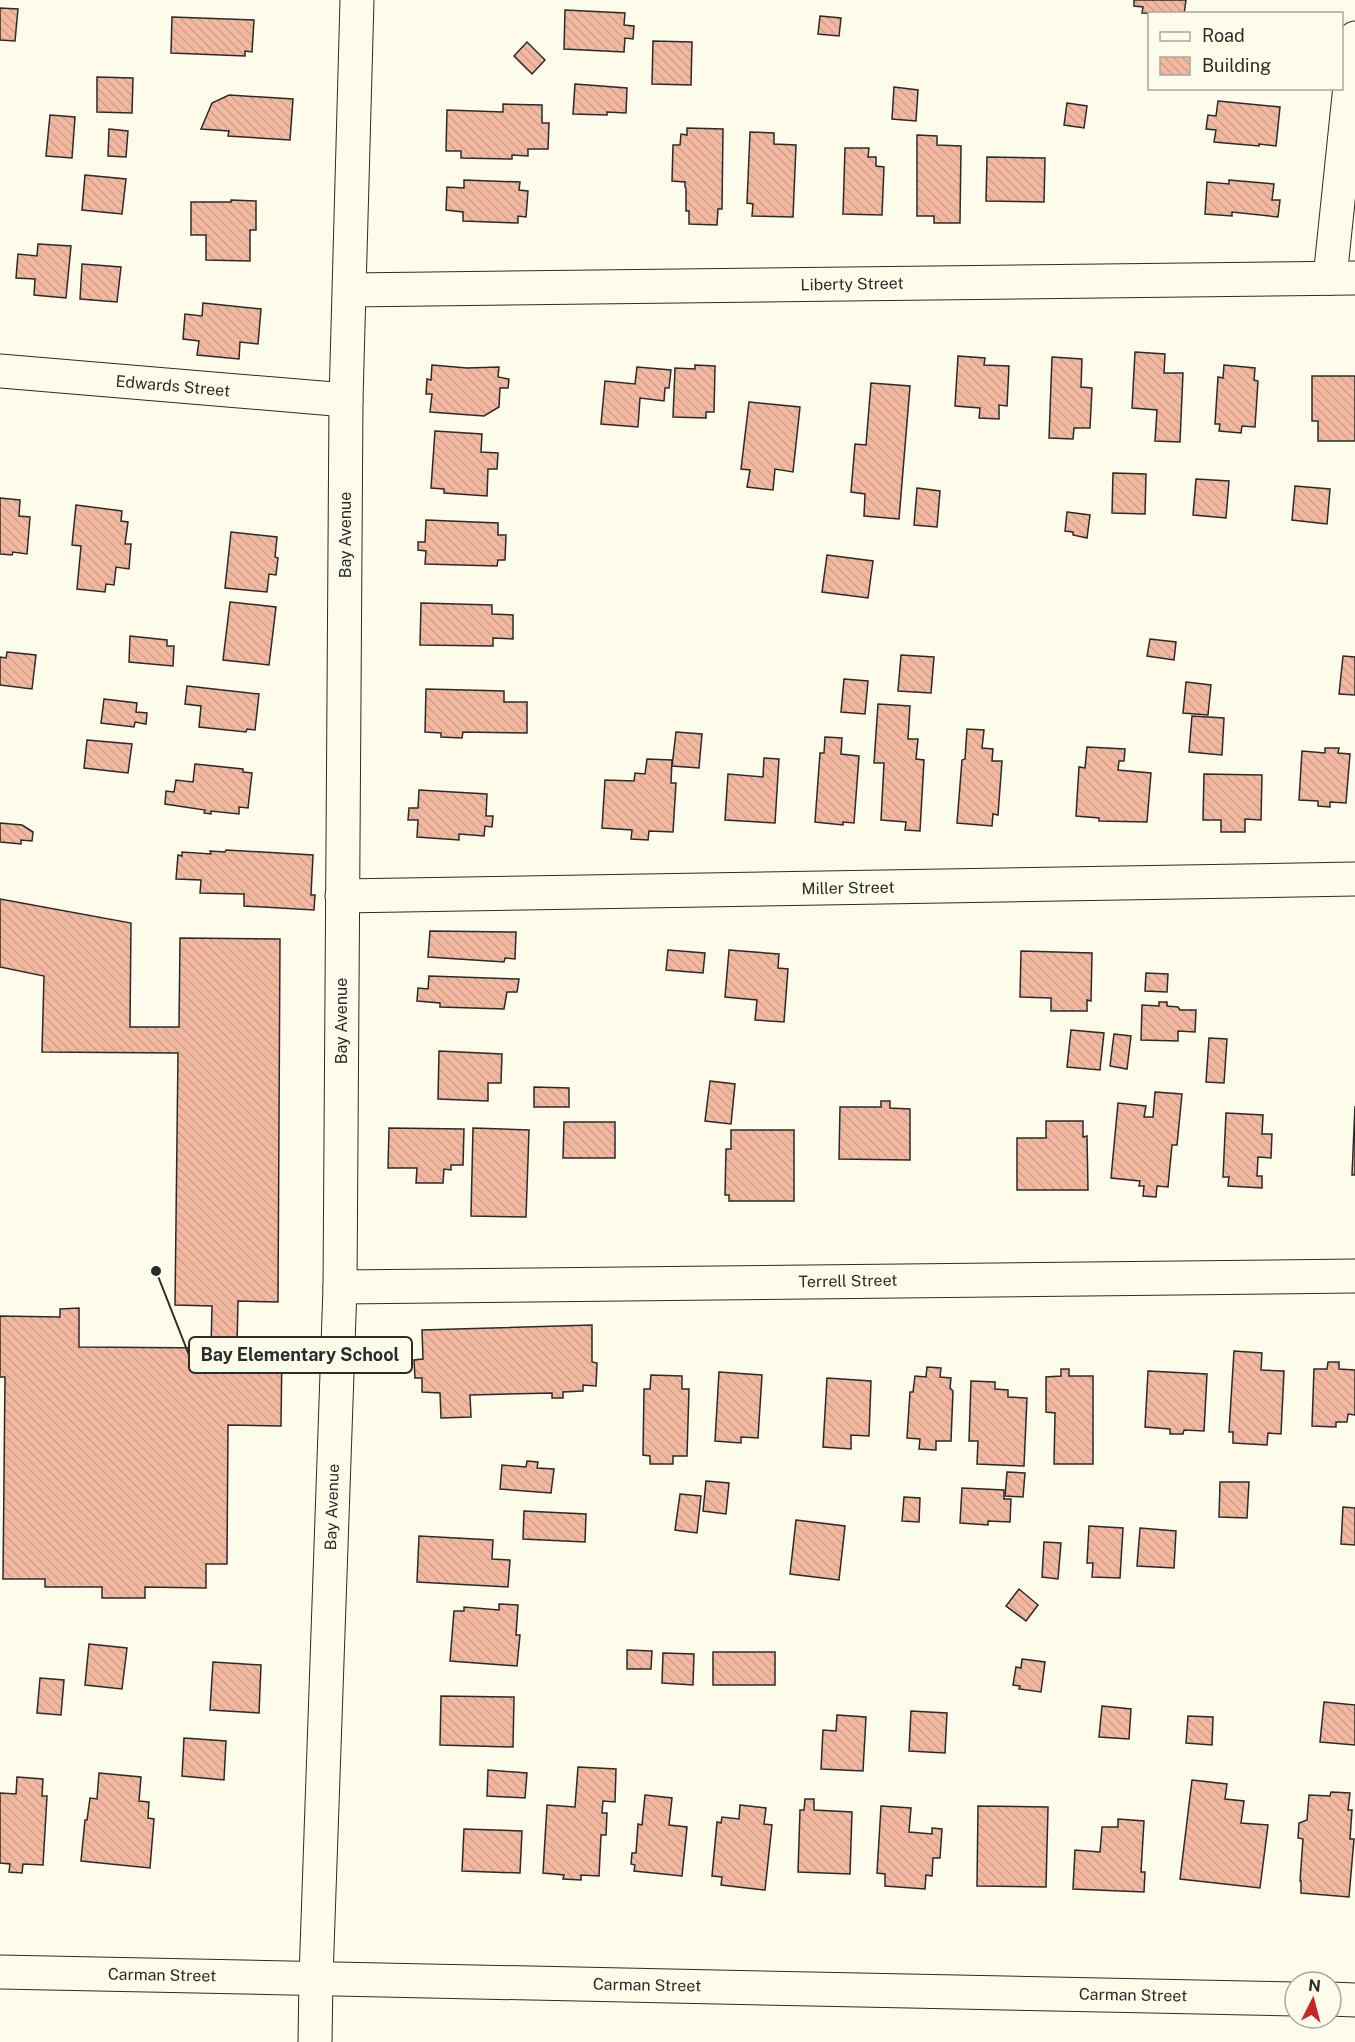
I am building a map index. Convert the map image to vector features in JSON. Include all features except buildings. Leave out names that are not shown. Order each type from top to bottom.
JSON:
[{"type":"street","name":"Bay Avenue","points":[[315,2042],[340,1287],[346,400],[357,0]]},
{"type":"street","points":[[1342,278],[1355,38]]},
{"type":"street","name":"Liberty Street","points":[[350,290],[1342,278]]},
{"type":"street","name":"Edwards Street","points":[[0,371],[346,400]]},
{"type":"street","name":"Miller Street","points":[[342,896],[1355,879]]},
{"type":"street","name":"Terrell Street","points":[[340,1287],[1355,1275]]},
{"type":"street","name":"Carman Street","points":[[0,1971],[1283,1999]]},
{"type":"place","name":"Bay Elementary School","points":[[156,1271]]}]
